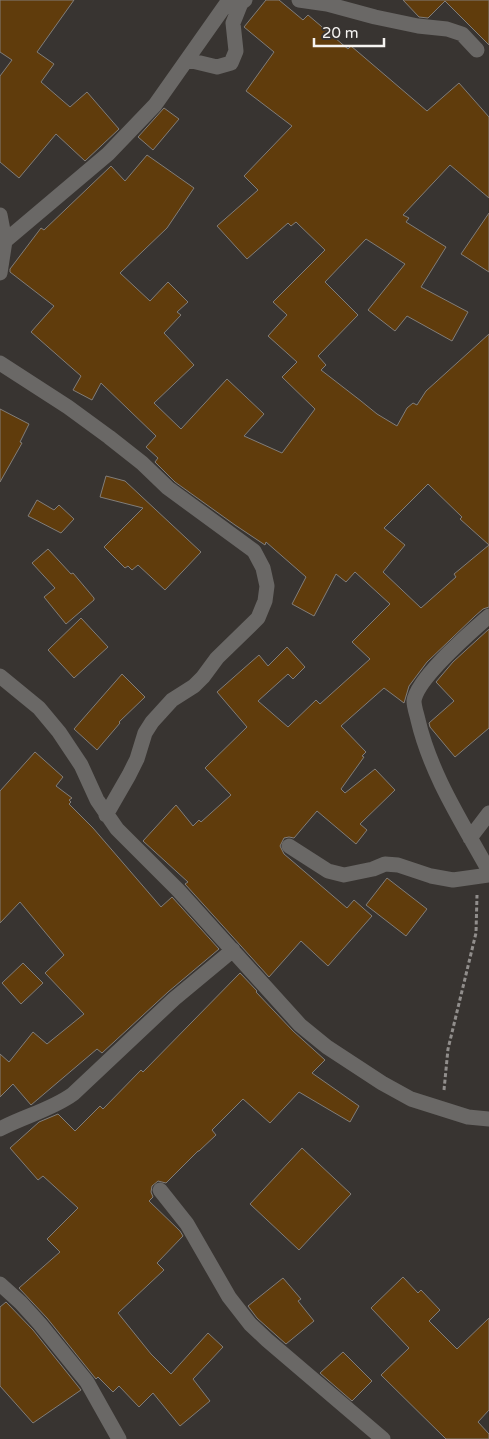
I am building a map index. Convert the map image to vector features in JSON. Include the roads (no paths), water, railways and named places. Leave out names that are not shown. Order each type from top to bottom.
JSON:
[{"type":"street","points":[[5,240],[108,154],[155,105],[229,0]]},
{"type":"street","points":[[188,60],[217,67],[231,62],[236,51],[233,23],[241,4],[245,0]]},
{"type":"street","points":[[299,0],[327,4],[409,24],[447,29],[462,34],[477,50]]},
{"type":"street","points":[[0,215],[5,240],[1,263]]},
{"type":"street","points":[[0,363],[110,437],[142,463],[168,488],[254,551],[263,568],[267,586],[265,601],[258,618],[217,658],[194,686],[172,700],[152,722],[144,733],[137,759],[126,782],[106,815]]},
{"type":"street","points":[[289,846],[328,871],[344,875],[373,869],[385,864],[398,865],[431,876],[453,880],[485,874],[470,838],[429,757],[414,701],[429,674],[463,639],[489,616]]},
{"type":"street","points":[[0,676],[39,708],[59,732],[80,766],[97,800],[117,829],[178,890],[300,1025],[327,1047],[382,1083],[411,1099],[468,1116],[489,1119]]},
{"type":"street","points":[[470,838],[489,813]]},
{"type":"street","points":[[0,1129],[28,1115],[58,1104],[73,1094],[174,999],[233,950]]},
{"type":"street","points":[[160,1190],[187,1224],[229,1297],[250,1324],[266,1340],[383,1439]]},
{"type":"street","points":[[0,1284],[33,1317],[87,1382],[119,1439]]}]
